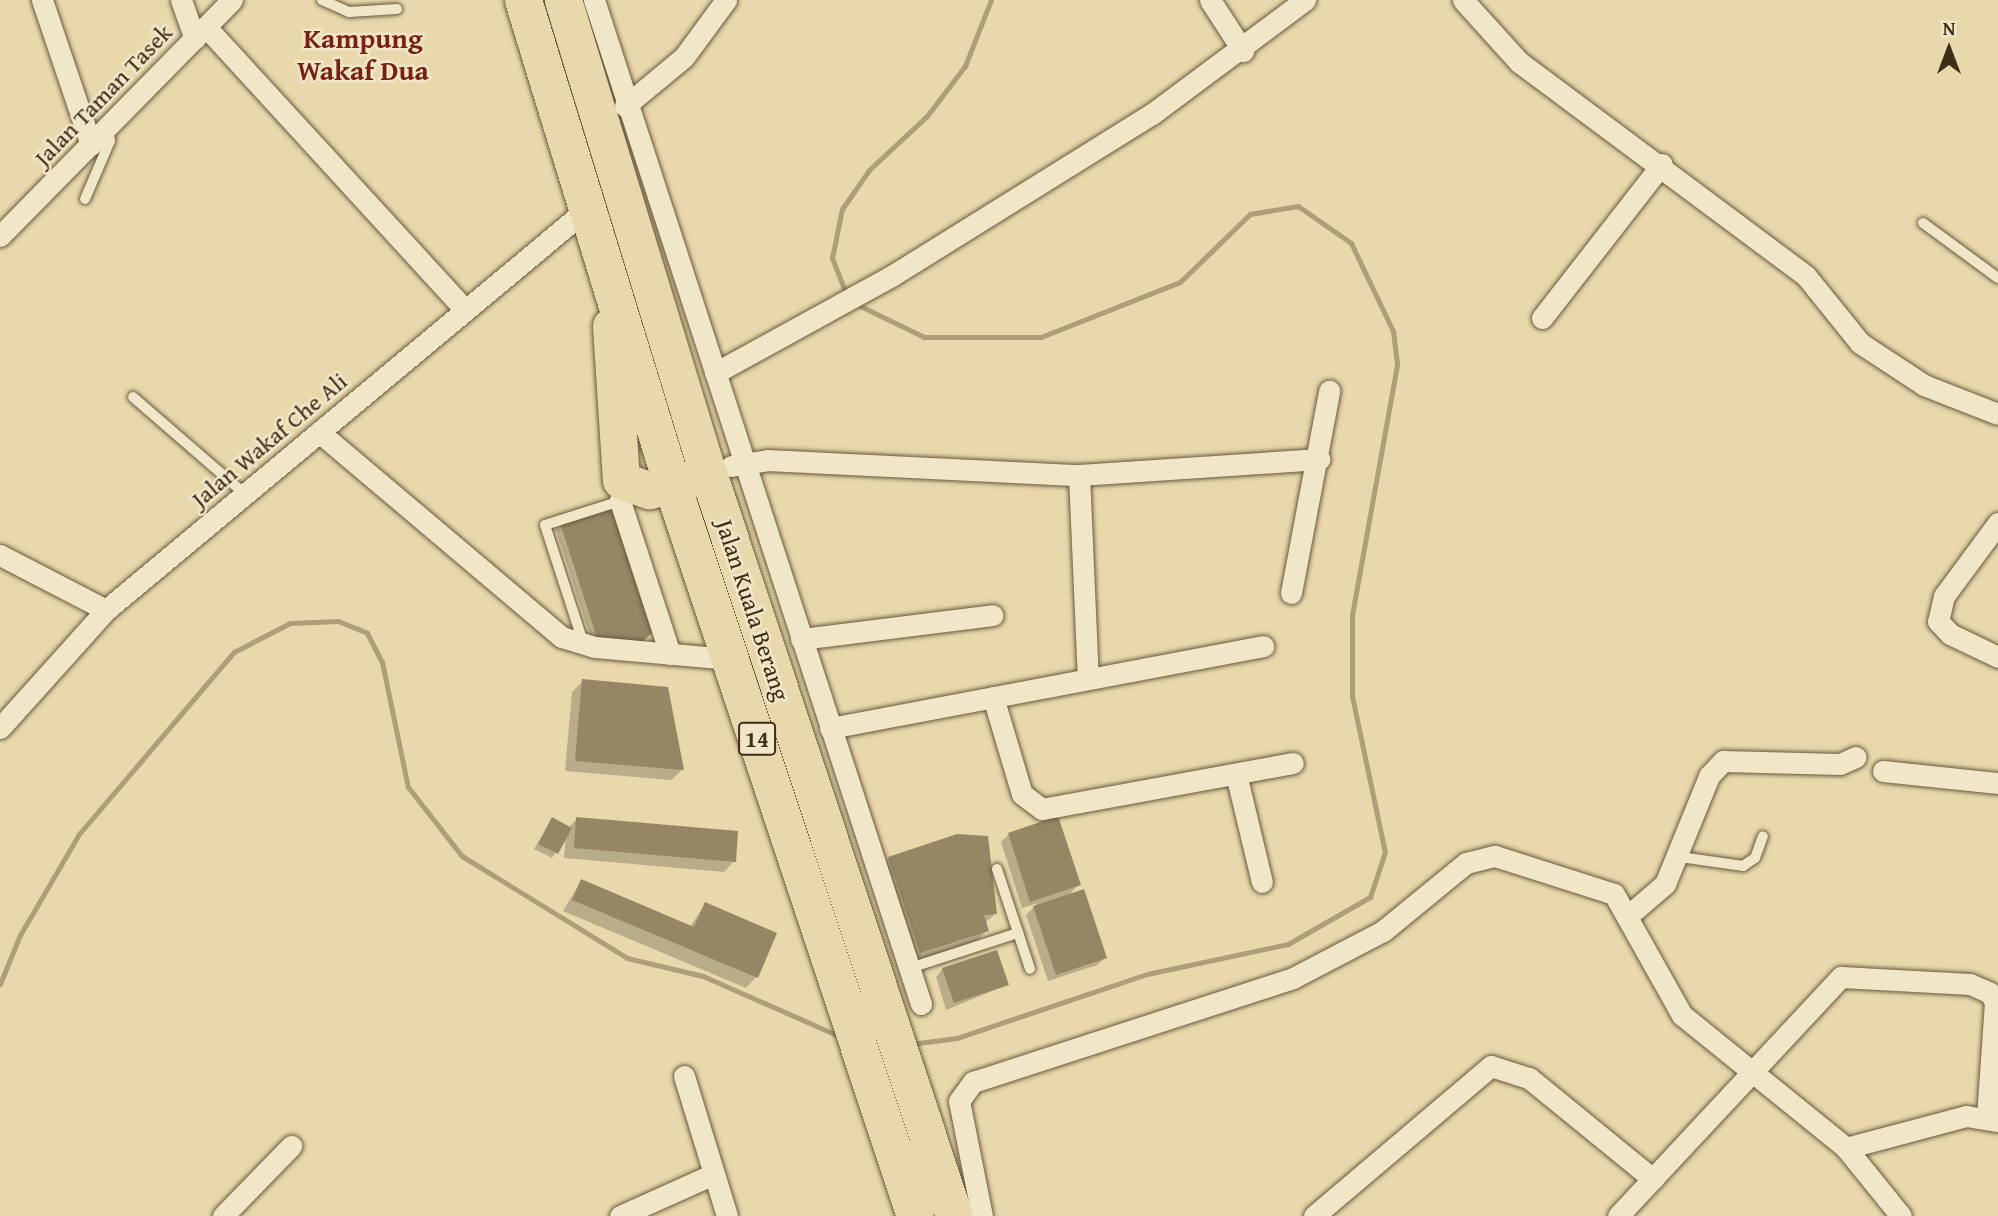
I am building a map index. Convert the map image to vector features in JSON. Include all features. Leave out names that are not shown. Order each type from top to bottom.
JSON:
[{"type":"highway","name":"Jalan Kuala Berang","points":[[523,0],[672,485],[915,1216]]},
{"type":"highway","name":"Jalan Kuala Berang","points":[[562,0],[708,474],[954,1216]]},
{"type":"highway","points":[[609,275],[617,466],[624,494],[672,485],[708,474]]},
{"type":"street","points":[[42,0],[92,145]]},
{"type":"street","points":[[181,0],[200,33],[465,310]]},
{"type":"street","name":"Jalan Taman Tasek","points":[[6,231],[232,0]]},
{"type":"street","points":[[594,0],[625,106],[921,1004]]},
{"type":"street","points":[[625,106],[684,57],[726,0]]},
{"type":"street","points":[[1210,0],[1242,51]]},
{"type":"street","points":[[715,373],[892,275],[1242,51],[1306,0]]},
{"type":"street","points":[[1463,0],[1519,62],[1662,164],[1806,276],[1860,343],[1924,385],[1998,414]]},
{"type":"street","points":[[1542,318],[1662,164]]},
{"type":"street","name":"Jalan Wakaf Che Ali","points":[[0,729],[106,610],[588,208]]},
{"type":"street","points":[[1291,593],[1319,459],[1329,391]]},
{"type":"street","points":[[319,432],[555,632],[584,645],[730,659]]},
{"type":"street","points":[[708,474],[742,463],[1079,475],[1319,459]]},
{"type":"street","points":[[1079,475],[1088,679]]},
{"type":"street","points":[[624,494],[670,654]]},
{"type":"street","points":[[1998,523],[1944,596],[1938,621],[1950,634],[1998,657]]},
{"type":"street","points":[[0,555],[106,610]]},
{"type":"street","points":[[801,639],[993,615]]},
{"type":"street","points":[[830,728],[1263,646]]},
{"type":"street","points":[[993,697],[1031,805],[1059,809],[1293,763]]},
{"type":"street","points":[[1630,914],[1655,899],[1680,857],[1709,776],[1723,761],[1840,764],[1856,757]]},
{"type":"street","points":[[1883,771],[1998,783]]},
{"type":"street","points":[[1236,774],[1262,882]]},
{"type":"street","points":[[982,1216],[959,1101],[973,1082],[1330,962],[1405,916],[1481,857],[1584,882],[1614,894],[1630,914],[1669,999],[1749,1074],[1846,1148],[1901,1216]]},
{"type":"street","points":[[856,920],[890,909]]},
{"type":"street","points":[[1618,1216],[1841,977],[1970,984],[1994,990],[1992,1119],[1966,1116],[1846,1148]]},
{"type":"street","points":[[1314,1216],[1491,1066],[1529,1078],[1653,1179]]},
{"type":"street","points":[[684,1076],[727,1216]]},
{"type":"street","points":[[223,1216],[290,1146]]},
{"type":"street","points":[[620,1216],[714,1174]]},
{"type":"lane","points":[[322,0],[349,12],[397,9]]},
{"type":"lane","points":[[85,199],[110,141],[108,128]]},
{"type":"lane","points":[[1923,223],[1998,278]]},
{"type":"lane","points":[[133,397],[245,494]]},
{"type":"lane","points":[[584,645],[545,525],[624,494]]},
{"type":"lane","points":[[1680,857],[1743,866],[1755,858],[1763,836]]},
{"type":"lane","points":[[997,869],[1030,969]]},
{"type":"lane","points":[[910,968],[1018,933]]},
{"type":"building","points":[[612,506],[653,632],[642,642],[598,641],[560,523]]},
{"type":"building","points":[[582,679],[668,687],[684,770],[575,761]]},
{"type":"building","points":[[1058,816],[1081,885],[1030,902],[1008,833]]},
{"type":"building","points":[[552,817],[572,828],[558,854],[538,844]]},
{"type":"building","points":[[576,817],[738,831],[736,862],[574,848]]},
{"type":"building","points":[[957,834],[988,836],[997,914],[984,915],[989,931],[920,953],[888,857]]},
{"type":"building","points":[[581,879],[694,927],[705,902],[777,933],[758,978],[572,900]]},
{"type":"building","points":[[1084,889],[1107,958],[1056,975],[1033,906]]},
{"type":"building","points":[[997,950],[1009,985],[954,1003],[942,968]]},
{"type":"waterway","points":[[847,296],[832,258],[842,209],[869,170],[927,116],[965,66],[991,0]]},
{"type":"waterway","points":[[854,303],[924,337],[1041,337],[1180,282],[1250,214],[1298,206],[1351,243],[1393,331],[1397,365],[1352,614],[1352,696],[1385,852],[1370,897],[1288,944],[1147,974],[957,1038],[910,1044]]},
{"type":"waterway","points":[[0,984],[20,935],[79,834],[234,652],[290,623],[338,621],[367,633],[382,662],[408,787],[462,856],[627,958],[703,976],[841,1037]]},
{"type":"district","name":"Kampung Wakaf Dua","points":[[363,54]]}]
